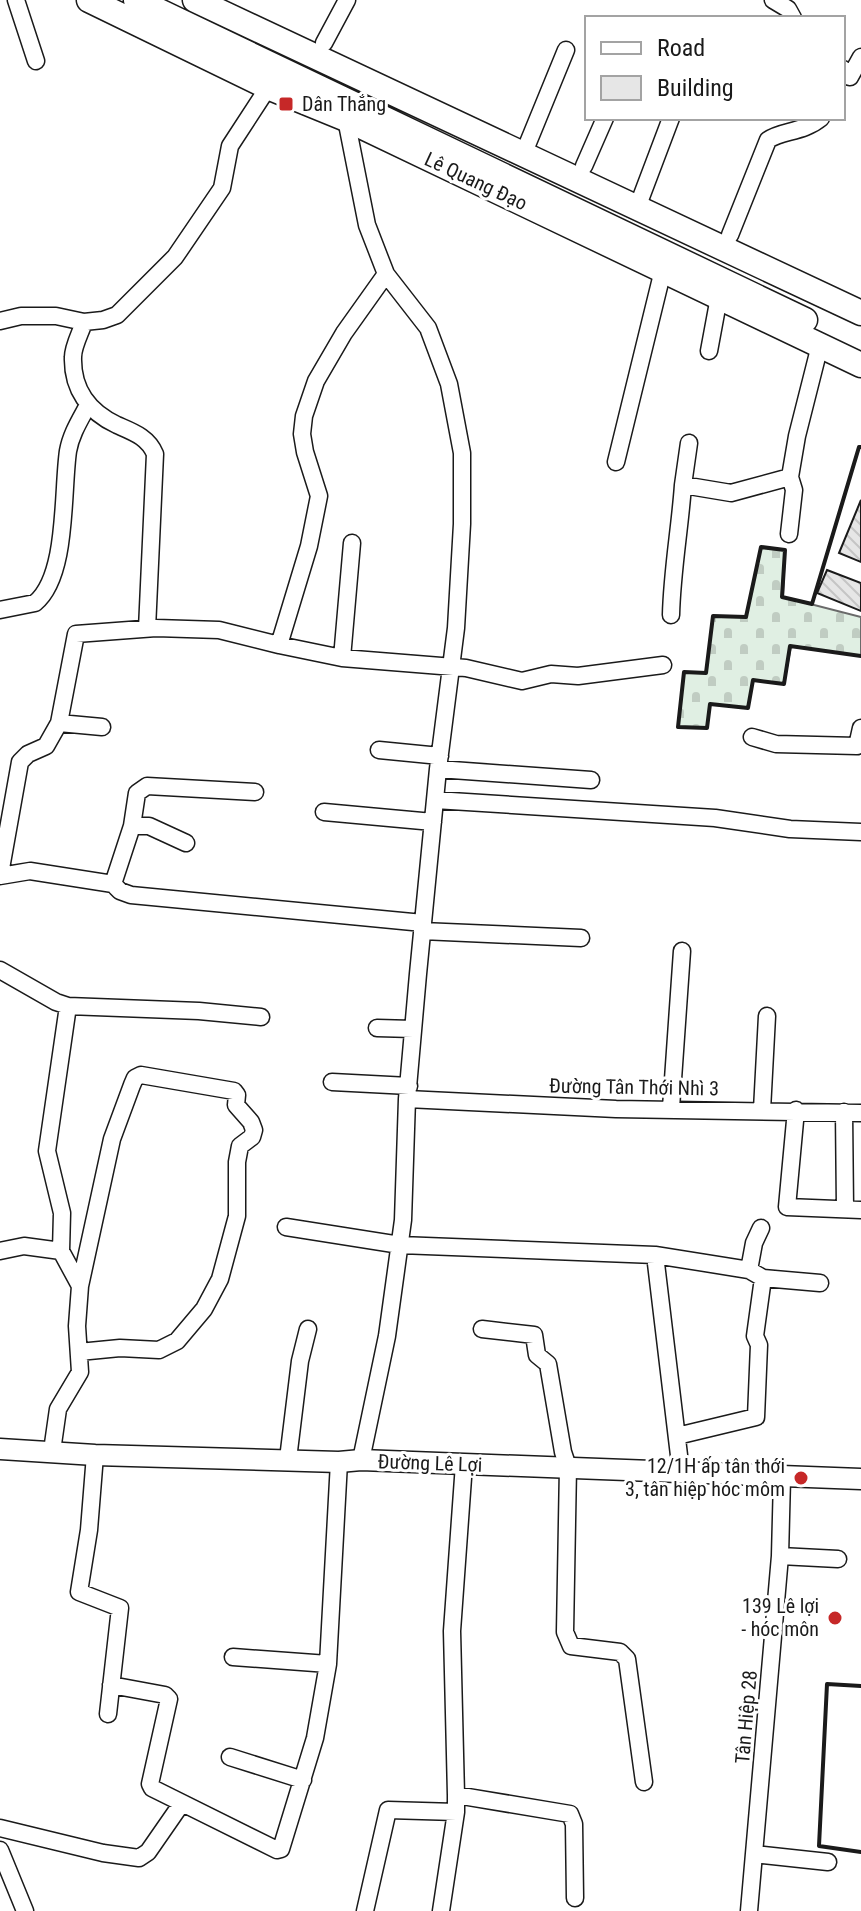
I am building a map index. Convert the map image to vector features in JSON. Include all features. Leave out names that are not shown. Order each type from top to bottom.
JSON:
[{"type":"highway","name":"Lê Quang Đạo","points":[[89,0],[350,111],[861,347]]},
{"type":"highway","name":"Lê Quang Đạo","points":[[136,0],[274,78]]},
{"type":"highway","points":[[195,0],[320,50],[640,200],[861,313]]},
{"type":"highway","points":[[233,0],[320,50]]},
{"type":"highway","name":"Lê Quang Đạo","points":[[350,111],[663,270],[861,365]]},
{"type":"highway","points":[[526,147],[584,166],[640,200],[730,235],[861,297]]},
{"type":"main road","name":"Đường Lê Lợi","points":[[0,1449],[95,1455],[339,1462],[361,1460],[861,1479]]},
{"type":"street","points":[[16,0],[36,61]]},
{"type":"street","points":[[320,50],[347,0]]},
{"type":"street","points":[[773,0],[788,9],[792,16]]},
{"type":"street","points":[[526,147],[566,50]]},
{"type":"street","points":[[849,78],[861,57]]},
{"type":"street","points":[[0,321],[21,316],[56,316],[84,322],[117,315],[175,257],[222,188],[230,146],[274,78]]},
{"type":"street","points":[[350,111],[367,225],[386,274],[428,328],[449,384],[462,453],[462,524],[453,668],[439,763],[413,1029],[403,1220],[387,1336],[361,1460]]},
{"type":"street","points":[[584,166],[604,120]]},
{"type":"street","points":[[640,200],[670,120]]},
{"type":"street","points":[[730,235],[768,140],[818,120]]},
{"type":"street","points":[[616,462],[663,270]]},
{"type":"street","points":[[279,645],[309,546],[319,496],[305,452],[302,434],[304,416],[316,381],[386,274]]},
{"type":"street","points":[[709,351],[719,297]]},
{"type":"street","points":[[84,322],[73,354],[75,377],[88,405],[97,416],[140,435],[151,444],[155,454],[147,629]]},
{"type":"street","points":[[789,534],[794,490],[790,477],[820,345]]},
{"type":"street","points":[[0,610],[35,603],[49,586],[62,518],[68,449],[73,432],[88,405]]},
{"type":"street","points":[[671,615],[672,576],[689,443]]},
{"type":"street","points":[[683,485],[731,493],[790,477]]},
{"type":"street","points":[[342,658],[352,543]]},
{"type":"street","points":[[581,938],[423,927],[131,895],[113,884],[30,871],[0,875],[20,762],[28,754],[46,746],[59,723],[76,634],[147,629],[219,630],[342,658],[481,670],[522,681],[551,674],[578,676],[663,665]]},
{"type":"street","points":[[59,723],[102,727]]},
{"type":"street","points":[[752,737],[776,744],[857,746],[861,728]]},
{"type":"street","points":[[379,750],[439,763],[591,780]]},
{"type":"street","points":[[113,884],[132,826],[137,793],[147,786],[255,792]]},
{"type":"street","points":[[435,800],[715,818],[790,829],[861,832]]},
{"type":"street","points":[[324,812],[433,822]]},
{"type":"street","points":[[132,826],[149,826],[186,843]]},
{"type":"street","points":[[671,1108],[682,951]]},
{"type":"street","points":[[0,970],[68,1006],[199,1011],[261,1017]]},
{"type":"street","points":[[68,1006],[47,1151],[62,1213],[61,1251],[80,1286]]},
{"type":"street","points":[[762,1110],[767,1016]]},
{"type":"street","points":[[377,1028],[413,1029]]},
{"type":"street","points":[[52,1451],[58,1409],[80,1372],[77,1326],[80,1286],[112,1139],[135,1078],[141,1075],[234,1091],[237,1095],[236,1105],[254,1130],[252,1137],[240,1146],[237,1216],[220,1279],[204,1309],[177,1341],[159,1350],[120,1348],[79,1352]]},
{"type":"street","name":"Đường Tân Thới Nhì 3","points":[[332,1082],[408,1092],[616,1109],[853,1112]]},
{"type":"street","points":[[796,1110],[787,1207],[853,1210],[853,1112]]},
{"type":"street","points":[[286,1227],[400,1245],[655,1255],[820,1283]]},
{"type":"street","points":[[677,1436],[756,1417],[759,1345],[755,1336],[754,1243],[761,1228]]},
{"type":"street","points":[[0,1251],[24,1246],[61,1251]]},
{"type":"street","points":[[655,1255],[681,1472]]},
{"type":"street","points":[[288,1459],[300,1361],[308,1329]]},
{"type":"street","points":[[482,1329],[535,1336],[537,1355],[548,1364],[568,1467],[565,1632],[571,1646],[620,1652],[627,1659],[644,1782]]},
{"type":"street","points":[[95,1455],[89,1530],[79,1592],[120,1608],[108,1714]]},
{"type":"street","points":[[111,1685],[168,1697],[150,1784],[182,1803],[277,1850],[281,1849],[315,1738],[328,1664],[339,1462]]},
{"type":"street","points":[[441,1911],[456,1803],[452,1631],[464,1464]]},
{"type":"street","name":"Tân Hiệp 28","points":[[749,1911],[780,1556],[782,1478]]},
{"type":"street","points":[[780,1556],[838,1559]]},
{"type":"street","points":[[233,1657],[328,1664]]},
{"type":"street","points":[[230,1757],[303,1780]]},
{"type":"street","points":[[0,1828],[103,1853],[139,1858],[148,1852],[182,1803]]},
{"type":"street","points":[[365,1911],[388,1810],[456,1803],[570,1814],[574,1824],[575,1898]]},
{"type":"street","points":[[0,1850],[25,1911]]},
{"type":"street","points":[[754,1854],[828,1862]]},
{"type":"green space","points":[[761,547],[785,550],[783,597],[861,617],[861,656],[791,646],[784,684],[753,680],[748,708],[710,704],[707,728],[678,727],[684,672],[706,672],[713,616],[746,617]]},
{"type":"building","points":[[861,500],[861,562],[839,553]]},
{"type":"building","points":[[827,570],[861,583],[861,611],[817,593]]},
{"type":"wall","points":[[861,447],[812,604],[782,597],[785,550],[761,547],[746,617],[713,616],[706,673],[684,672],[678,727],[707,728],[710,704],[748,708],[753,680],[784,684],[790,646],[861,656]]},
{"type":"wall","points":[[861,1686],[827,1684],[819,1846],[861,1852]]},
{"type":"place","name":"Dân Thắng","points":[[286,104]]},
{"type":"place","name":"12/1H ấp tân thới 3, tân hiệp hóc môm","points":[[801,1478]]},
{"type":"place","name":"139 Lê lợi - hóc môn","points":[[835,1618]]}]
